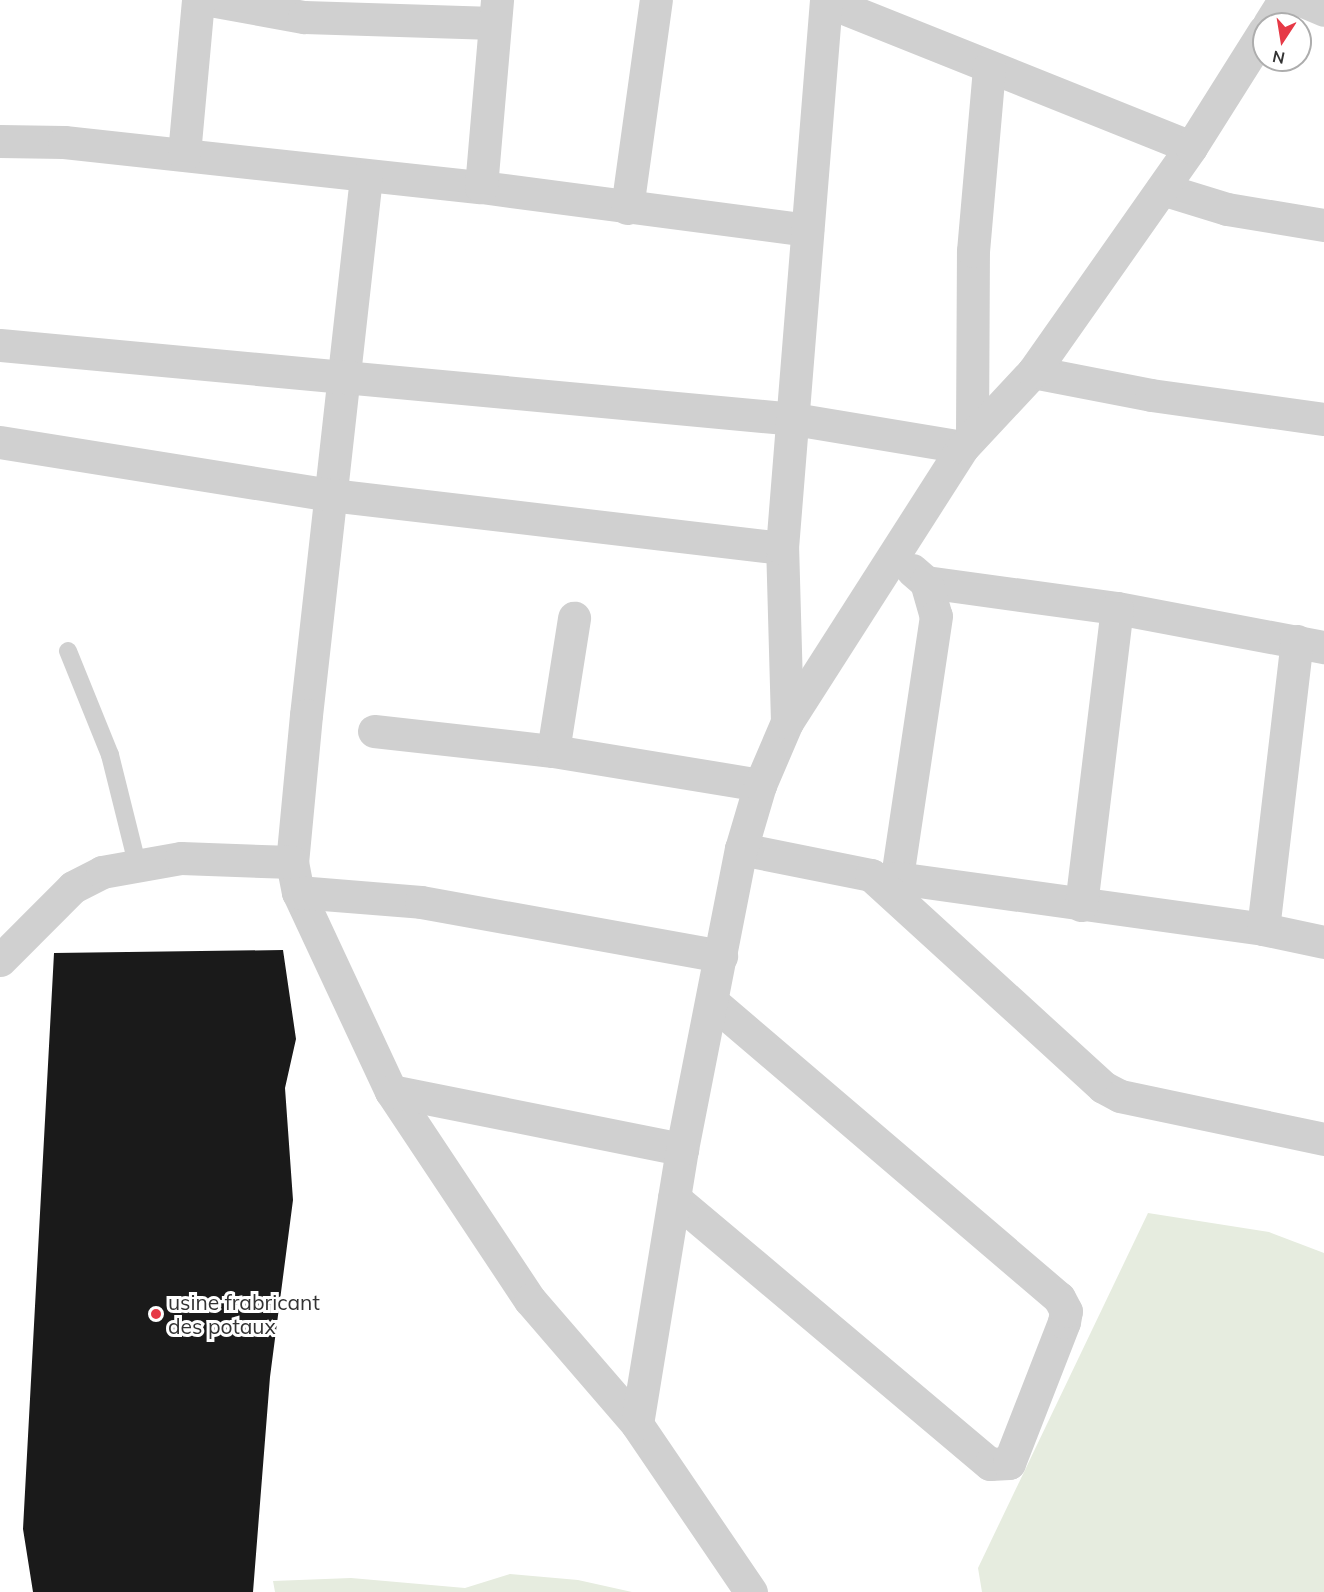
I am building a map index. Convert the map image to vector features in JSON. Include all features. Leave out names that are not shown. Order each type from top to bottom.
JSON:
[{"type":"street","points":[[184,154],[198,0]]},
{"type":"street","points":[[210,0],[304,17],[495,12],[481,187]]},
{"type":"street","points":[[627,208],[656,0]]},
{"type":"street","points":[[1301,0],[1324,10]]},
{"type":"street","points":[[787,722],[782,548],[826,1],[1191,147]]},
{"type":"street","points":[[637,1424],[682,1149],[713,1002],[741,849],[760,785],[787,722],[897,557],[968,441],[1033,372],[1191,147],[1252,50]]},
{"type":"street","points":[[968,441],[973,251],[989,67]]},
{"type":"street","points":[[0,141],[64,142],[184,154],[366,177],[481,187],[807,230]]},
{"type":"street","points":[[366,177],[342,374],[295,877],[391,1091],[530,1300],[637,1424],[751,1592]]},
{"type":"street","points":[[1162,189],[1227,209],[1324,225]]},
{"type":"street","points":[[0,345],[342,374],[794,419],[968,441]]},
{"type":"street","points":[[1033,372],[1151,395],[1324,419]]},
{"type":"street","points":[[0,441],[331,495],[782,548]]},
{"type":"street","points":[[884,877],[936,616],[926,582],[897,557]]},
{"type":"street","points":[[926,582],[1117,608],[1311,644],[1263,929]]},
{"type":"street","points":[[1081,905],[1117,608]]},
{"type":"street","points":[[553,751],[574,618]]},
{"type":"street","points":[[374,731],[553,751],[760,785]]},
{"type":"street","points":[[741,849],[884,877],[1263,929],[1324,942]]},
{"type":"street","points":[[0,960],[73,887],[102,872],[137,863],[181,858],[721,956]]},
{"type":"street","points":[[884,877],[1103,1087],[1120,1096],[1324,1139]]},
{"type":"street","points":[[674,1198],[990,1464],[1008,1463],[1064,1322],[1066,1311],[1059,1298],[713,1002]]},
{"type":"street","points":[[391,1091],[682,1149]]},
{"type":"lane","points":[[68,651],[110,755],[137,863]]},
{"type":"shaded area","points":[[1148,1213],[1269,1232],[1324,1253],[1324,1592],[982,1592],[978,1568]]},
{"type":"shaded area","points":[[510,1574],[578,1580],[632,1592],[275,1592],[273,1581],[351,1578],[465,1588]]},
{"type":"building","name":"usine frabricant des potaux","points":[[283,950],[296,1039],[285,1088],[293,1200],[270,1377],[253,1592],[33,1592],[23,1529],[54,953]]},
{"type":"place","name":"usine frabricant des potaux","points":[[156,1314]]}]
